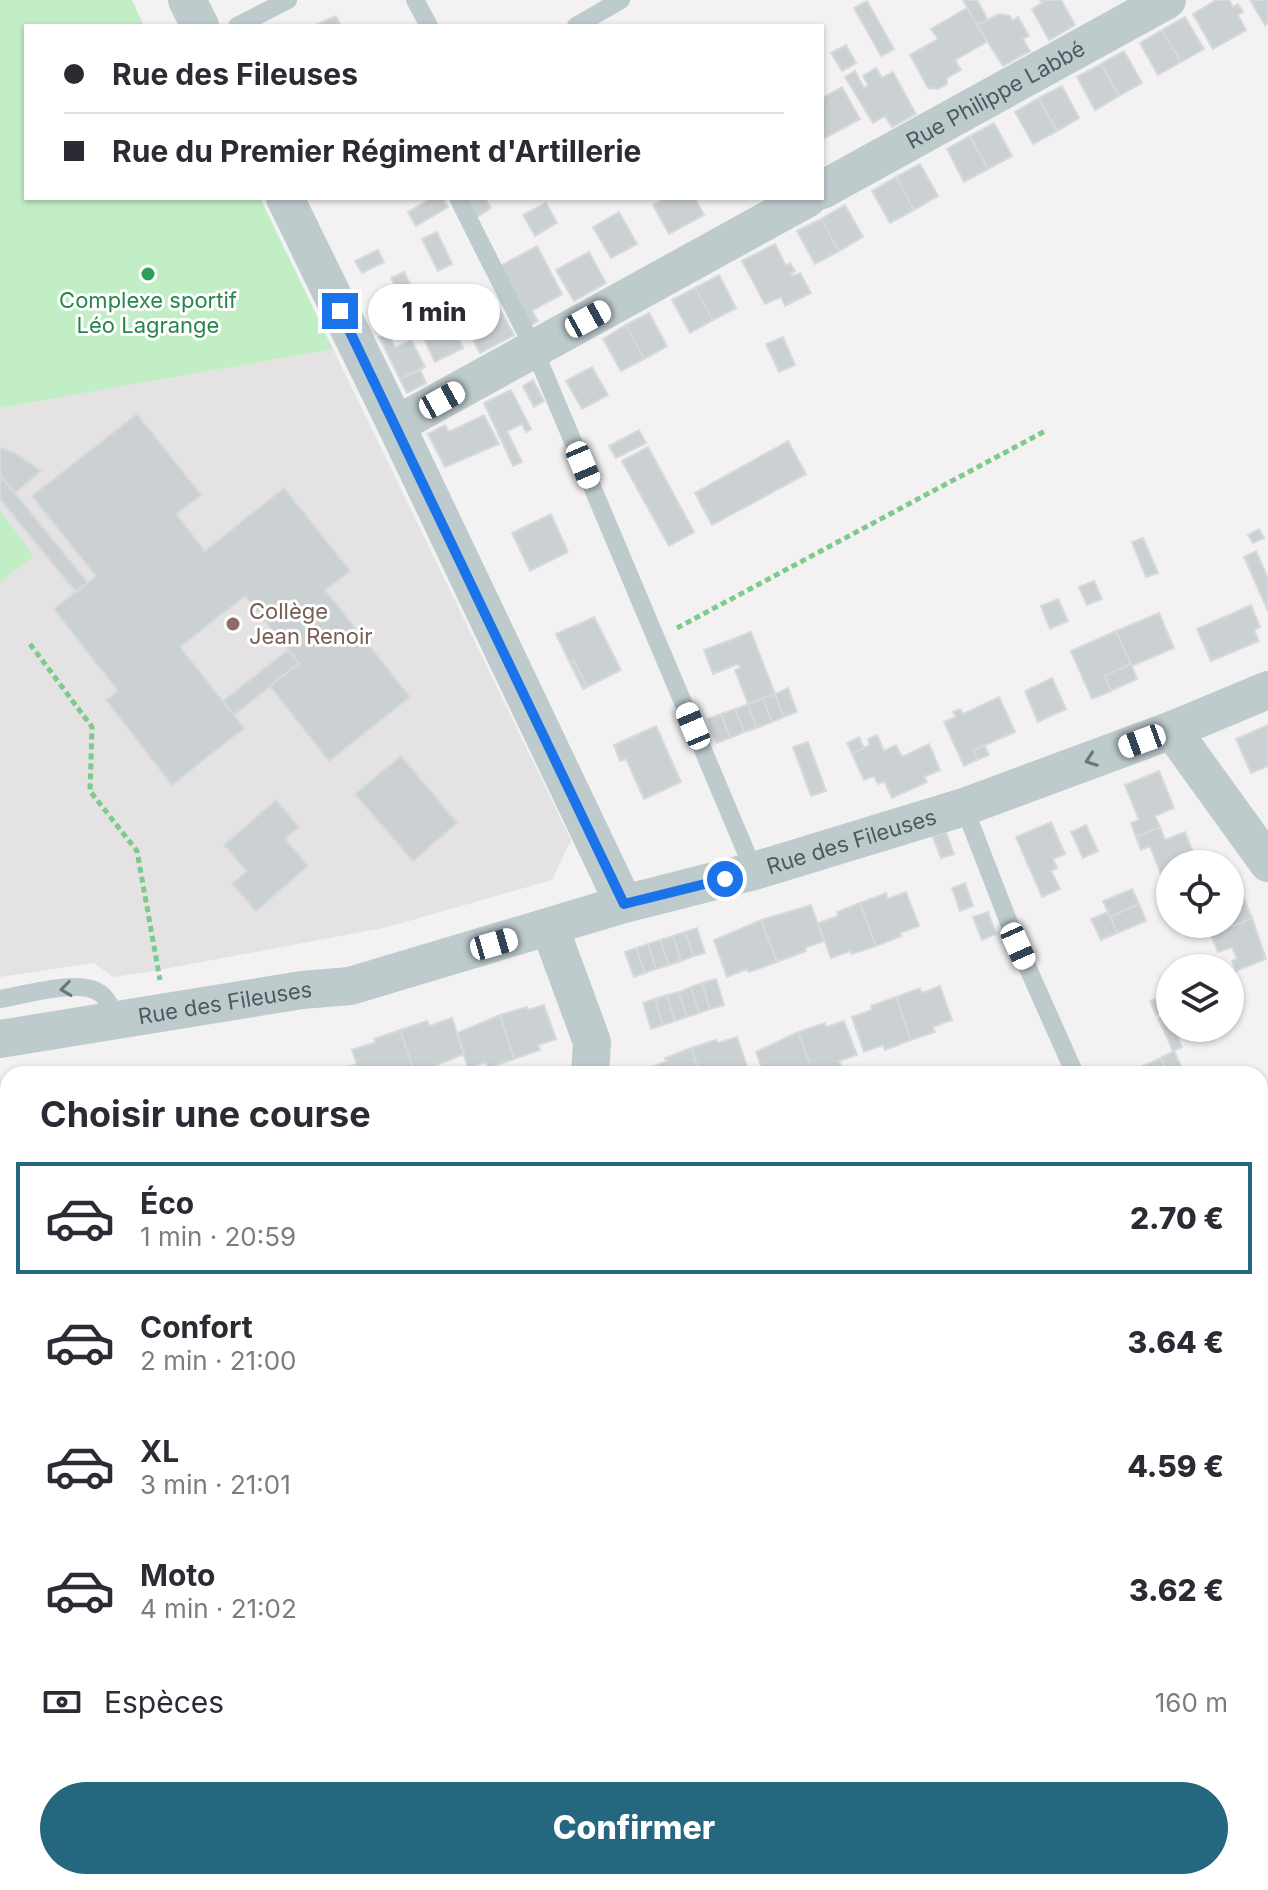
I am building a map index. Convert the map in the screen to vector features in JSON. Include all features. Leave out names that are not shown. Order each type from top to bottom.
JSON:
[{"type":"street","points":[[187,0],[199,24]]},
{"type":"street","name":"Rue Philippe Labbé","points":[[824,189],[1167,0]]},
{"type":"street","points":[[286,200],[624,904]]},
{"type":"street","points":[[396,425],[804,200]]},
{"type":"street","name":"Rue des Fileuses","points":[[0,1039],[302,990],[350,986],[624,904],[754,871],[964,807],[1172,730],[1268,690]]},
{"type":"street","points":[[1172,730],[1268,863]]},
{"type":"street","points":[[550,928],[592,1042],[590,1066]]},
{"type":"lane","points":[[241,24],[288,0]]},
{"type":"lane","points":[[415,0],[428,24]]},
{"type":"lane","points":[[579,24],[621,0]]},
{"type":"lane","points":[[459,200],[534,349],[754,871]]},
{"type":"lane","points":[[964,807],[1018,946],[1071,1066]]},
{"type":"lane","points":[[0,999],[85,987],[98,992],[109,1003],[116,1020]]},
{"type":"path","points":[[656,639],[1047,430]]},
{"type":"path","points":[[30,644],[92,727],[90,791],[137,851],[164,1012]]},
{"type":"shaded area","name":"Collège Jean Renoir","points":[[333,349],[571,840],[552,880],[388,927],[148,972],[113,977],[94,963],[0,977],[0,408]]},
{"type":"green space","name":"Complexe sportif Léo Lagrange","points":[[0,0],[132,0],[143,24],[24,24],[24,200],[261,200],[333,349],[0,408]]},
{"type":"green space","points":[[0,511],[34,556],[0,582]]},
{"type":"building","points":[[963,0],[977,0],[988,20],[977,25]]},
{"type":"building","points":[[1040,0],[1061,0],[1075,25],[1049,40],[1032,9],[1042,3]]},
{"type":"building","points":[[1216,0],[1229,0],[1233,7],[1238,4],[1243,12],[1238,15],[1246,30],[1213,49],[1193,14]]},
{"type":"building","points":[[1250,0],[1268,0],[1268,23],[1265,25]]},
{"type":"building","points":[[867,1],[894,49],[881,56],[854,8]]},
{"type":"building","points":[[967,8],[987,42],[955,60],[961,70],[947,78],[947,84],[938,89],[928,88],[910,55],[938,39],[931,29]]},
{"type":"building","points":[[999,14],[1010,16],[1012,21],[1018,17],[1029,36],[1023,39],[1030,51],[1003,66],[977,25]]},
{"type":"building","points":[[336,16],[340,24],[318,24]]},
{"type":"building","points":[[1185,17],[1204,49],[1181,62],[1162,30]]},
{"type":"building","points":[[1162,30],[1181,62],[1158,75],[1140,43]]},
{"type":"building","points":[[846,45],[856,63],[842,71],[831,53]]},
{"type":"building","points":[[1124,51],[1142,83],[1119,96],[1101,64]]},
{"type":"building","points":[[1101,64],[1119,96],[1095,110],[1077,77]]},
{"type":"building","points":[[876,68],[882,78],[893,72],[916,114],[892,127],[885,116],[873,123],[845,77],[855,71],[864,88],[868,85],[863,76]]},
{"type":"building","points":[[1062,86],[1079,118],[1057,131],[1039,98]]},
{"type":"building","points":[[842,87],[860,119],[824,138],[824,97]]},
{"type":"building","points":[[1039,98],[1057,131],[1033,144],[1015,112]]},
{"type":"building","points":[[994,123],[1012,156],[988,169],[970,136]]},
{"type":"building","points":[[970,136],[988,169],[964,182],[947,149]]},
{"type":"building","points":[[920,164],[938,196],[914,210],[896,177]]},
{"type":"building","points":[[896,177],[914,210],[890,223],[872,191]]},
{"type":"building","points":[[429,200],[443,200],[448,207],[416,226],[408,212]]},
{"type":"building","points":[[467,200],[486,200],[491,208],[477,217]]},
{"type":"building","points":[[662,200],[696,200],[704,215],[669,234],[653,205]]},
{"type":"building","points":[[546,203],[557,223],[535,236],[523,215]]},
{"type":"building","points":[[845,205],[863,237],[839,251],[821,219]]},
{"type":"building","points":[[619,212],[637,244],[611,258],[593,227]]},
{"type":"building","points":[[821,219],[839,251],[815,264],[797,231]]},
{"type":"building","points":[[437,232],[452,264],[438,271],[422,239]]},
{"type":"building","points":[[775,244],[786,266],[790,263],[795,271],[791,273],[793,276],[800,273],[811,293],[785,306],[781,297],[765,304],[742,261]]},
{"type":"building","points":[[537,246],[562,294],[532,311],[538,321],[529,327],[498,267]]},
{"type":"building","points":[[378,250],[384,262],[362,273],[355,261]]},
{"type":"building","points":[[589,252],[606,283],[574,301],[556,270]]},
{"type":"building","points":[[404,272],[425,314],[412,320],[391,278]]},
{"type":"building","points":[[719,275],[736,308],[713,320],[695,288]]},
{"type":"building","points":[[695,288],[713,320],[690,333],[672,300]]},
{"type":"building","points":[[398,293],[412,320],[398,327],[385,300]]},
{"type":"building","points":[[440,300],[463,348],[435,362],[419,329],[437,320],[430,305]]},
{"type":"building","points":[[478,300],[483,309],[496,302],[514,335],[480,353],[463,321],[476,314],[471,304]]},
{"type":"building","points":[[649,313],[667,346],[644,359],[626,325]]},
{"type":"building","points":[[425,314],[429,324],[416,330],[412,320]]},
{"type":"building","points":[[626,325],[644,359],[621,371],[603,339]]},
{"type":"building","points":[[388,333],[395,348],[411,340],[425,367],[400,379],[379,337]]},
{"type":"building","points":[[783,337],[795,365],[779,372],[766,344]]},
{"type":"building","points":[[592,367],[608,395],[582,409],[566,381]]},
{"type":"building","points":[[420,370],[426,383],[407,393],[400,379]]},
{"type":"building","points":[[533,380],[544,401],[534,407],[523,386]]},
{"type":"building","points":[[511,390],[531,429],[526,432],[522,424],[507,431],[522,462],[513,466],[484,403]]},
{"type":"building","points":[[137,414],[201,495],[176,514],[205,551],[284,488],[350,571],[325,590],[410,697],[329,761],[270,686],[299,663],[245,596],[180,647],[244,728],[172,785],[106,700],[118,691],[54,609],[96,576],[32,496]]},
{"type":"building","points":[[484,415],[499,444],[445,467],[428,434],[445,425],[449,432]]},
{"type":"building","points":[[639,430],[646,443],[616,458],[609,446]]},
{"type":"building","points":[[788,441],[806,474],[712,525],[695,493]]},
{"type":"building","points":[[648,447],[694,532],[669,546],[622,461]]},
{"type":"building","points":[[0,448],[15,453],[41,471],[15,493],[0,475]]},
{"type":"building","points":[[0,475],[88,583],[76,592],[0,499]]},
{"type":"building","points":[[551,514],[568,552],[530,571],[512,533]]},
{"type":"building","points":[[1259,529],[1264,538],[1253,543],[1248,535]]},
{"type":"building","points":[[1143,538],[1158,573],[1146,577],[1132,542]]},
{"type":"building","points":[[1256,551],[1268,578],[1268,611],[1244,557]]},
{"type":"building","points":[[1094,581],[1102,599],[1087,605],[1079,587]]},
{"type":"building","points":[[1058,599],[1068,621],[1050,629],[1041,606]]},
{"type":"building","points":[[1251,605],[1260,627],[1254,630],[1259,641],[1211,661],[1197,629]]},
{"type":"building","points":[[1159,613],[1174,648],[1132,666],[1116,631]]},
{"type":"building","points":[[594,617],[621,670],[587,687],[574,661],[570,663],[556,634]]},
{"type":"building","points":[[1116,631],[1131,664],[1105,676],[1111,691],[1092,699],[1071,651]]},
{"type":"building","points":[[751,632],[775,694],[748,704],[735,670],[740,668],[738,664],[713,674],[704,650]]},
{"type":"building","points":[[288,650],[299,663],[234,715],[223,701]]},
{"type":"building","points":[[574,661],[587,687],[583,689],[570,663]]},
{"type":"building","points":[[1131,664],[1137,679],[1111,691],[1105,676]]},
{"type":"building","points":[[1052,678],[1066,709],[1038,722],[1025,691]]},
{"type":"building","points":[[788,688],[797,712],[784,717],[775,694]]},
{"type":"building","points":[[775,694],[784,717],[772,722],[763,698]]},
{"type":"building","points":[[999,697],[1015,732],[974,750],[977,760],[964,766],[944,722],[956,717],[953,712],[960,709],[963,714]]},
{"type":"building","points":[[763,698],[772,722],[757,728],[748,704]]},
{"type":"building","points":[[748,704],[757,728],[744,732],[735,709]]},
{"type":"building","points":[[735,709],[744,732],[730,738],[721,714]]},
{"type":"building","points":[[721,714],[730,738],[717,743],[707,719]]},
{"type":"building","points":[[1268,725],[1268,766],[1251,773],[1236,739]]},
{"type":"building","points":[[656,726],[681,782],[644,799],[626,759],[620,761],[614,745]]},
{"type":"building","points":[[877,735],[884,751],[896,745],[902,757],[929,744],[940,770],[924,777],[927,782],[892,798],[884,781],[878,784],[874,776],[864,780],[852,754],[870,745],[868,739]]},
{"type":"building","points":[[859,737],[864,748],[852,754],[847,743]]},
{"type":"building","points":[[808,742],[826,791],[811,796],[793,747]]},
{"type":"building","points":[[984,745],[989,755],[977,760],[974,750]]},
{"type":"building","points":[[401,756],[457,823],[413,861],[355,794]]},
{"type":"building","points":[[1159,771],[1174,808],[1155,816],[1160,827],[1136,837],[1131,823],[1139,820],[1125,785]]},
{"type":"building","points":[[276,800],[299,827],[285,839],[308,866],[256,911],[232,884],[247,871],[224,845]]},
{"type":"building","points":[[1051,822],[1065,854],[1053,859],[1057,868],[1051,871],[1060,889],[1042,897],[1016,837]]},
{"type":"building","points":[[1086,825],[1098,851],[1083,858],[1071,832]]},
{"type":"building","points":[[1160,827],[1165,840],[1185,832],[1192,850],[1156,850],[1156,861],[1150,846],[1141,850],[1136,837]]},
{"type":"building","points":[[946,832],[954,854],[941,858],[933,837]]},
{"type":"building","points":[[965,883],[973,906],[960,911],[952,888]]},
{"type":"building","points":[[1132,889],[1139,904],[1110,917],[1103,901]]},
{"type":"building","points":[[906,892],[919,926],[876,946],[860,903],[886,893],[888,899]]},
{"type":"building","points":[[1244,899],[1252,918],[1244,921]]},
{"type":"building","points":[[860,903],[876,946],[831,958],[818,923]]},
{"type":"building","points":[[1139,904],[1146,921],[1117,933],[1110,917]]},
{"type":"building","points":[[811,905],[824,941],[777,962],[761,920]]},
{"type":"building","points":[[988,912],[996,934],[982,940],[973,917]]},
{"type":"building","points":[[1108,912],[1117,933],[1101,940],[1091,919]]},
{"type":"building","points":[[1252,918],[1266,959],[1244,968],[1244,954],[1235,954],[1232,947],[1218,952],[1212,938],[1244,938],[1244,921]]},
{"type":"building","points":[[761,920],[777,962],[727,977],[714,940]]},
{"type":"building","points":[[697,928],[705,953],[694,956],[685,932]]},
{"type":"building","points":[[685,932],[694,956],[681,961],[673,936]]},
{"type":"building","points":[[673,936],[681,961],[669,965],[660,940]]},
{"type":"building","points":[[660,940],[669,965],[656,969],[648,944]]},
{"type":"building","points":[[648,944],[656,969],[645,973],[636,948]]},
{"type":"building","points":[[636,948],[645,973],[634,977],[625,952]]},
{"type":"building","points":[[716,979],[724,1005],[710,1009],[702,983]]},
{"type":"building","points":[[702,983],[710,1009],[699,1013],[691,987]]},
{"type":"building","points":[[940,986],[952,1020],[933,1027],[935,1032],[911,1040],[896,997],[920,988],[922,993]]},
{"type":"building","points":[[691,987],[699,1013],[687,1017],[679,992]]},
{"type":"building","points":[[679,992],[687,1017],[675,1021],[667,995]]},
{"type":"building","points":[[667,995],[675,1021],[663,1025],[655,999]]},
{"type":"building","points":[[896,997],[911,1040],[885,1050],[883,1045],[864,1052],[852,1017]]},
{"type":"building","points":[[655,999],[663,1025],[651,1029],[643,1003]]},
{"type":"building","points":[[1156,999],[1156,1015],[1150,1001]]},
{"type":"building","points":[[544,1005],[556,1039],[538,1045],[540,1050],[514,1059],[500,1015]]},
{"type":"building","points":[[500,1015],[514,1059],[494,1066],[487,1066],[486,1062],[467,1066],[457,1033]]},
{"type":"building","points":[[452,1018],[464,1054],[435,1066],[412,1066],[400,1030],[427,1021],[429,1026]]},
{"type":"building","points":[[844,1021],[857,1055],[839,1061],[841,1066],[811,1066],[798,1032],[825,1023],[826,1027]]},
{"type":"building","points":[[400,1030],[412,1066],[357,1066],[352,1050],[376,1042],[374,1039]]},
{"type":"building","points":[[798,1032],[811,1066],[761,1066],[756,1052]]},
{"type":"building","points":[[737,1037],[747,1066],[697,1066],[691,1048],[716,1040],[718,1043]]},
{"type":"building","points":[[1169,1042],[1180,1042],[1182,1047],[1173,1051]]},
{"type":"building","points":[[691,1048],[697,1066],[654,1066],[667,1061],[665,1058]]},
{"type":"building","points":[[1174,1051],[1181,1066],[1164,1066],[1161,1058]]},
{"type":"building","points":[[1161,1058],[1164,1066],[1142,1066]]},
{"type":"place","name":"Complexe sportif Léo Lagrange","points":[[148,274]]},
{"type":"place","name":"Collège Jean Renoir","points":[[233,624]]},
{"type":"route","points":[[340,311],[624,904],[725,879]]}]
